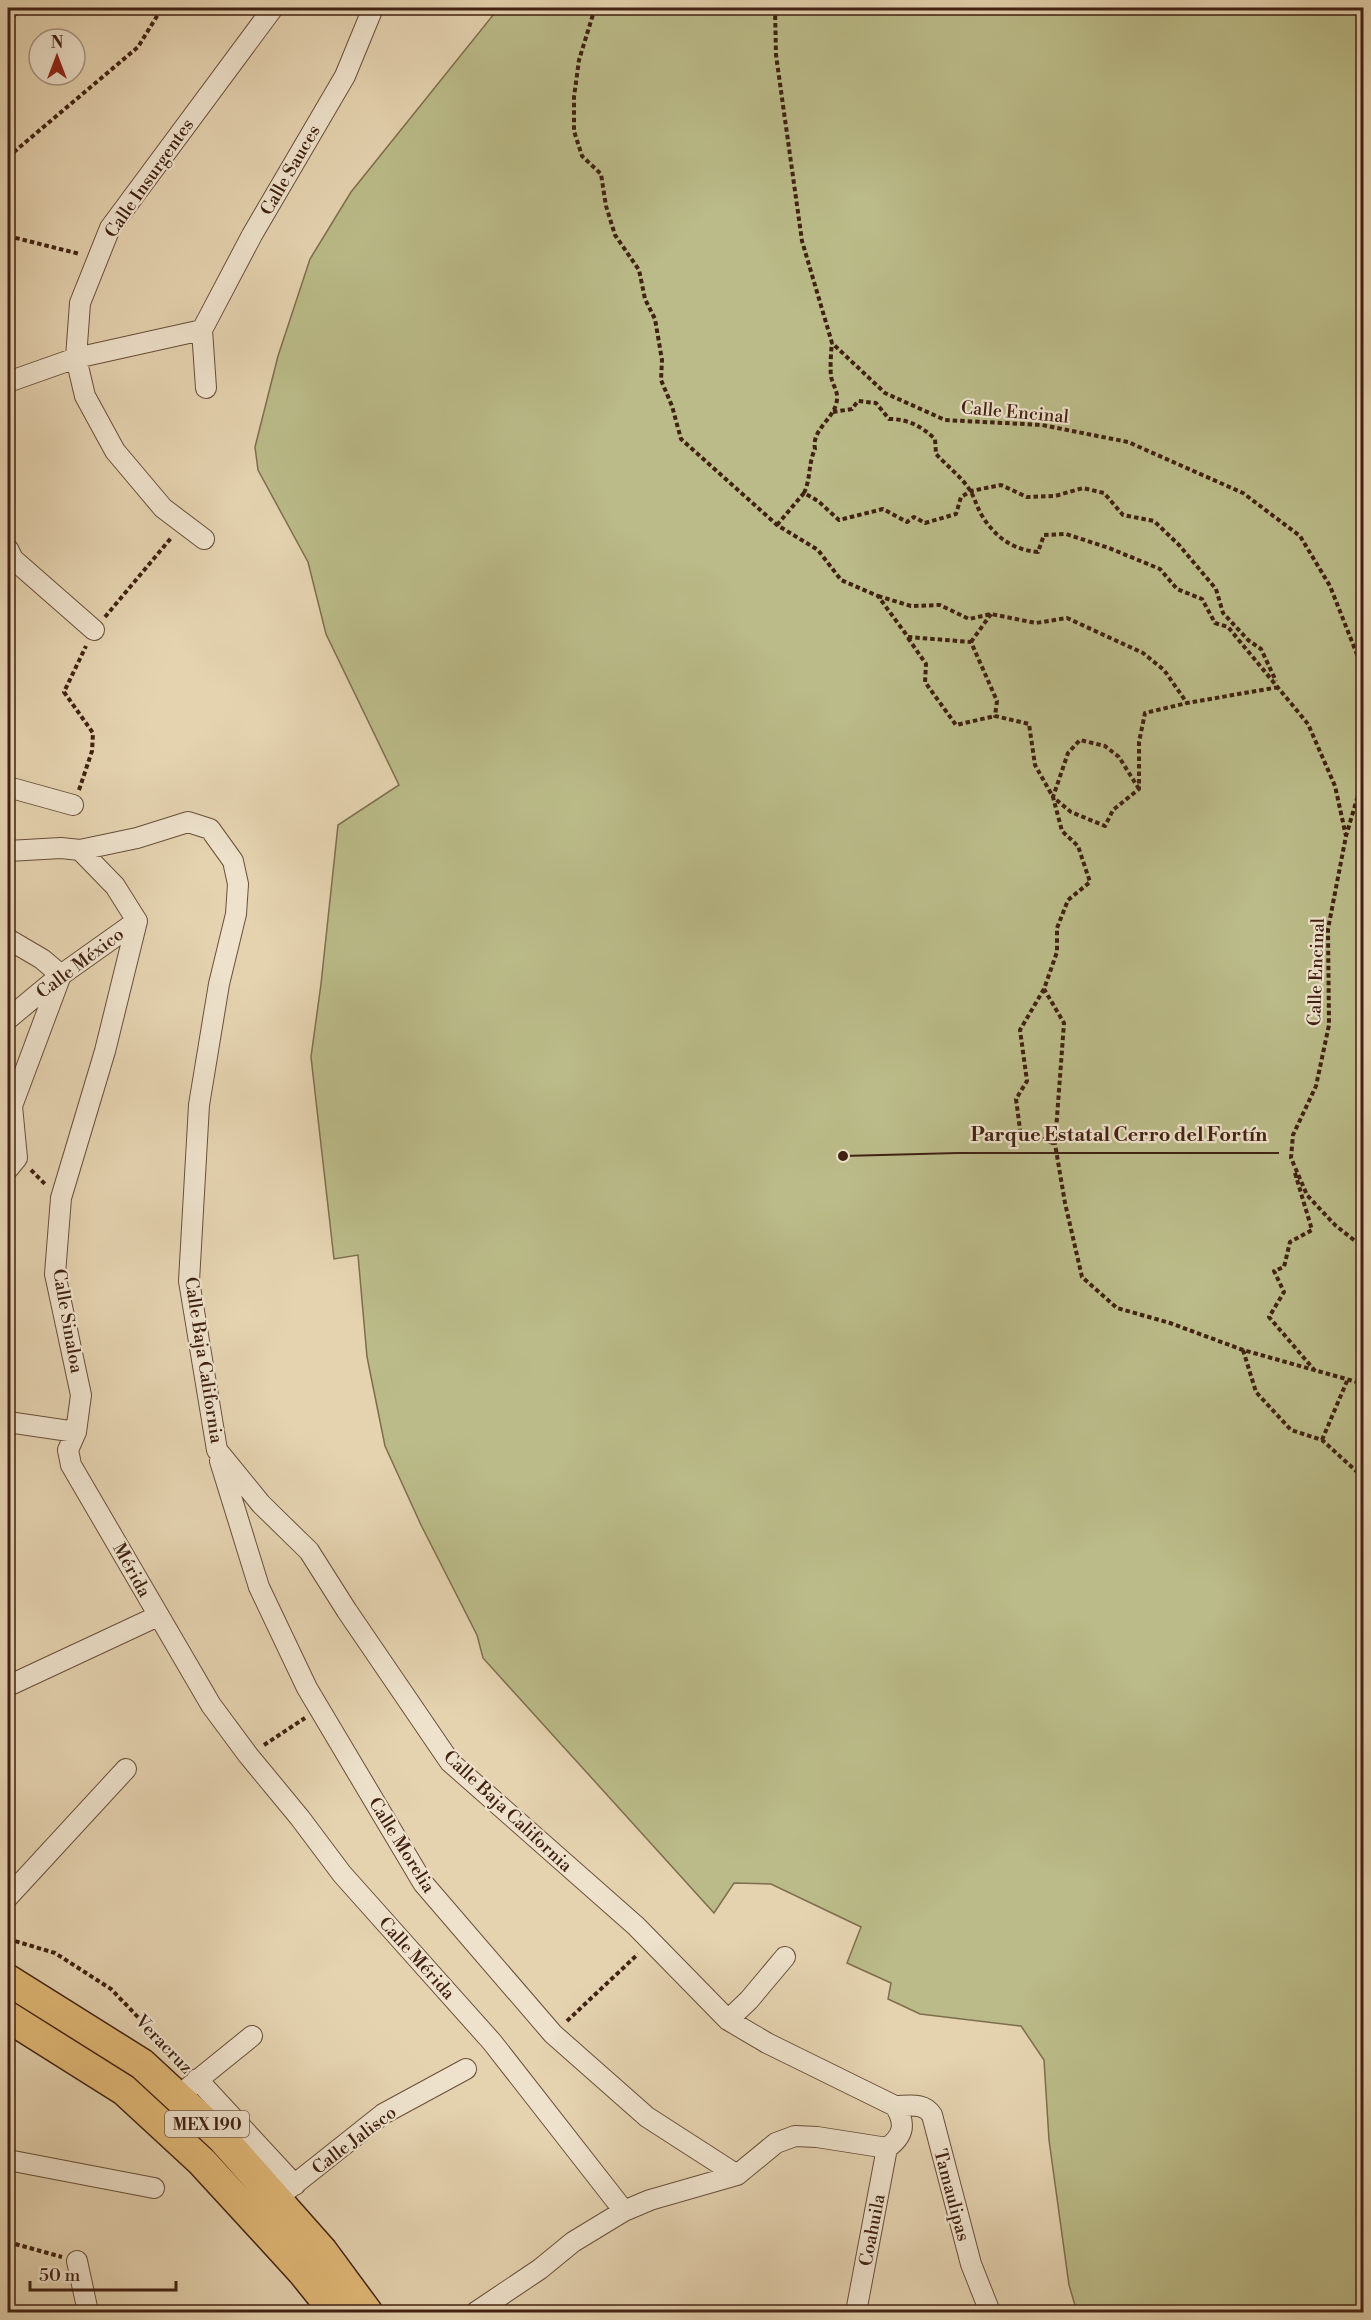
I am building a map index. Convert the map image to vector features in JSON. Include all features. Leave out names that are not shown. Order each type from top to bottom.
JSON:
[{"type":"main road","name":"MEX 190","points":[[8,1980],[142,2064],[188,2088],[222,2138],[285,2192],[322,2252],[367,2313]]},
{"type":"main road","name":"MEX 190","points":[[8,2017],[124,2090],[202,2162],[302,2271],[335,2313]]},
{"type":"street","name":"Calle Insurgentes","points":[[204,539],[163,508],[115,451],[85,396],[76,358],[80,303],[110,228],[273,8]]},
{"type":"street","name":"Calle Sauces","points":[[201,330],[252,236],[345,75],[373,8]]},
{"type":"street","points":[[8,382],[76,358],[201,330],[206,388]]},
{"type":"street","points":[[8,549],[13,559],[94,630]]},
{"type":"street","points":[[8,787],[73,805]]},
{"type":"street","name":"Calle Baja California","points":[[8,851],[61,848],[80,850],[137,838],[188,822],[210,829],[233,861],[238,884],[236,914],[219,984],[199,1105],[189,1281],[217,1450],[261,1504],[309,1551],[450,1762],[636,1926],[728,2020],[767,2043],[895,2106]]},
{"type":"street","name":"Calle México","points":[[8,1019],[61,975],[137,921],[115,886],[80,850]]},
{"type":"street","name":"Calle Sinaloa","points":[[76,1432],[81,1395],[55,1274],[61,1198],[105,1051],[137,921]]},
{"type":"street","points":[[8,939],[42,959],[61,975],[12,1106],[12,1164]]},
{"type":"street","points":[[8,1422],[76,1432]]},
{"type":"street","name":"Mérida","points":[[76,1432],[68,1450],[71,1466],[211,1705]]},
{"type":"street","name":"Calle Morelia","points":[[217,1450],[259,1587],[319,1709],[423,1883],[553,2034],[647,2116],[737,2175]]},
{"type":"street","points":[[8,1686],[158,1616]]},
{"type":"street","name":"Calle Mérida","points":[[211,1705],[342,1874],[492,2042],[624,2211]]},
{"type":"street","points":[[8,1897],[126,1769]]},
{"type":"street","points":[[728,2020],[749,2000],[785,1957]]},
{"type":"street","points":[[188,2088],[252,2036]]},
{"type":"street","name":"Calle Jalisco","points":[[285,2192],[383,2114],[466,2069]]},
{"type":"street","points":[[477,2313],[540,2270],[573,2242],[624,2211],[650,2200],[737,2175],[776,2143],[795,2136],[817,2137],[887,2148],[897,2141],[903,2129],[901,2115],[895,2106]]},
{"type":"street","name":"Tamaulipas","points":[[895,2106],[922,2106],[932,2115],[971,2264],[990,2313]]},
{"type":"street","name":"Coahuila","points":[[856,2313],[887,2148]]},
{"type":"street","points":[[8,2160],[154,2188]]},
{"type":"street","points":[[77,2261],[88,2313]]},
{"type":"path","points":[[8,157],[138,47],[162,8]]},
{"type":"path","points":[[595,8],[579,60],[574,97],[574,131],[582,156],[601,174],[606,206],[615,235],[639,270],[645,299],[655,319],[662,360],[661,380],[672,406],[681,440],[777,525],[818,550],[841,579],[878,596],[911,606],[940,605],[969,619],[991,614],[1036,623],[1066,618],[1143,653],[1164,670],[1187,703]]},
{"type":"path","points":[[775,8],[776,55],[802,241],[832,343],[831,376],[838,397],[833,412],[822,425],[814,444],[815,449],[809,461],[809,483],[804,493],[777,525]]},
{"type":"path","points":[[8,236],[98,258]]},
{"type":"path","name":"Calle Encinal","points":[[832,343],[885,393],[945,420],[1042,425],[1128,442],[1243,493],[1300,536],[1330,586],[1360,662],[1364,685]]},
{"type":"path","points":[[833,412],[852,409],[858,401],[876,402],[889,419],[904,419],[925,429],[935,439],[936,454],[971,491],[980,513],[995,535],[1025,551],[1038,552],[1044,535],[1066,534],[1109,548],[1160,569],[1177,588],[1202,599],[1215,623],[1228,627],[1308,724],[1335,786],[1346,836]]},
{"type":"path","points":[[804,493],[818,501],[838,520],[883,508],[907,522],[914,517],[925,523],[956,514],[962,497],[971,491],[1001,485],[1027,497],[1055,496],[1083,488],[1104,494],[1123,515],[1154,521],[1179,545],[1216,589],[1222,613],[1248,640],[1261,649],[1279,687]]},
{"type":"path","points":[[73,805],[92,751],[93,733],[64,692],[94,630],[183,523]]},
{"type":"path","points":[[878,596],[926,664],[925,682],[956,725],[996,716],[1029,724],[1035,765],[1053,797],[1062,831],[1078,846],[1090,882],[1068,900],[1057,928],[1057,952],[1044,989],[1020,1030],[1027,1081],[1016,1099],[1021,1137],[1036,1137],[1055,1144]]},
{"type":"path","points":[[971,642],[991,614]]},
{"type":"path","points":[[908,637],[971,642]]},
{"type":"path","points":[[971,642],[997,701],[996,716]]},
{"type":"path","points":[[1139,789],[1139,742],[1145,713],[1187,703],[1279,687]]},
{"type":"path","points":[[1053,797],[1068,753],[1080,740],[1106,746],[1119,756],[1139,789]]},
{"type":"path","name":"Calle Encinal","points":[[1290,1158],[1293,1135],[1316,1086],[1329,1025],[1328,929],[1346,836],[1364,775]]},
{"type":"path","points":[[1053,797],[1071,812],[1105,826],[1113,810],[1139,789]]},
{"type":"path","points":[[1044,989],[1064,1023],[1055,1144],[1065,1203],[1082,1277],[1117,1308],[1170,1323],[1243,1350],[1364,1384]]},
{"type":"path","points":[[1290,1158],[1307,1195],[1335,1226],[1364,1248]]},
{"type":"path","points":[[1290,1158],[1312,1230],[1290,1242],[1284,1267],[1274,1271],[1284,1292],[1269,1317],[1316,1372]]},
{"type":"path","points":[[12,1164],[61,1198]]},
{"type":"path","points":[[1243,1350],[1256,1392],[1290,1430],[1322,1440],[1364,1478]]},
{"type":"path","points":[[1322,1440],[1347,1381]]},
{"type":"path","points":[[248,1755],[319,1709]]},
{"type":"path","name":"Veracruz","points":[[8,1939],[55,1953],[111,1989],[188,2088]]},
{"type":"path","points":[[553,2034],[650,1942]]},
{"type":"path","points":[[8,2242],[77,2261]]},
{"type":"green space","points":[[496,8],[1363,8],[1363,2312],[1077,2312],[1069,2285],[1049,2140],[1044,2060],[1021,2026],[920,2014],[888,1999],[891,1983],[847,1963],[861,1927],[771,1884],[734,1883],[714,1913],[483,1658],[477,1635],[421,1525],[385,1446],[367,1357],[358,1255],[334,1259],[311,1057],[338,825],[399,785],[326,634],[308,562],[258,470],[255,447],[278,356],[310,259],[351,192],[494,14]]},
{"type":"place","name":"Parque Estatal Cerro del Fortín","points":[[843,1156]]}]
